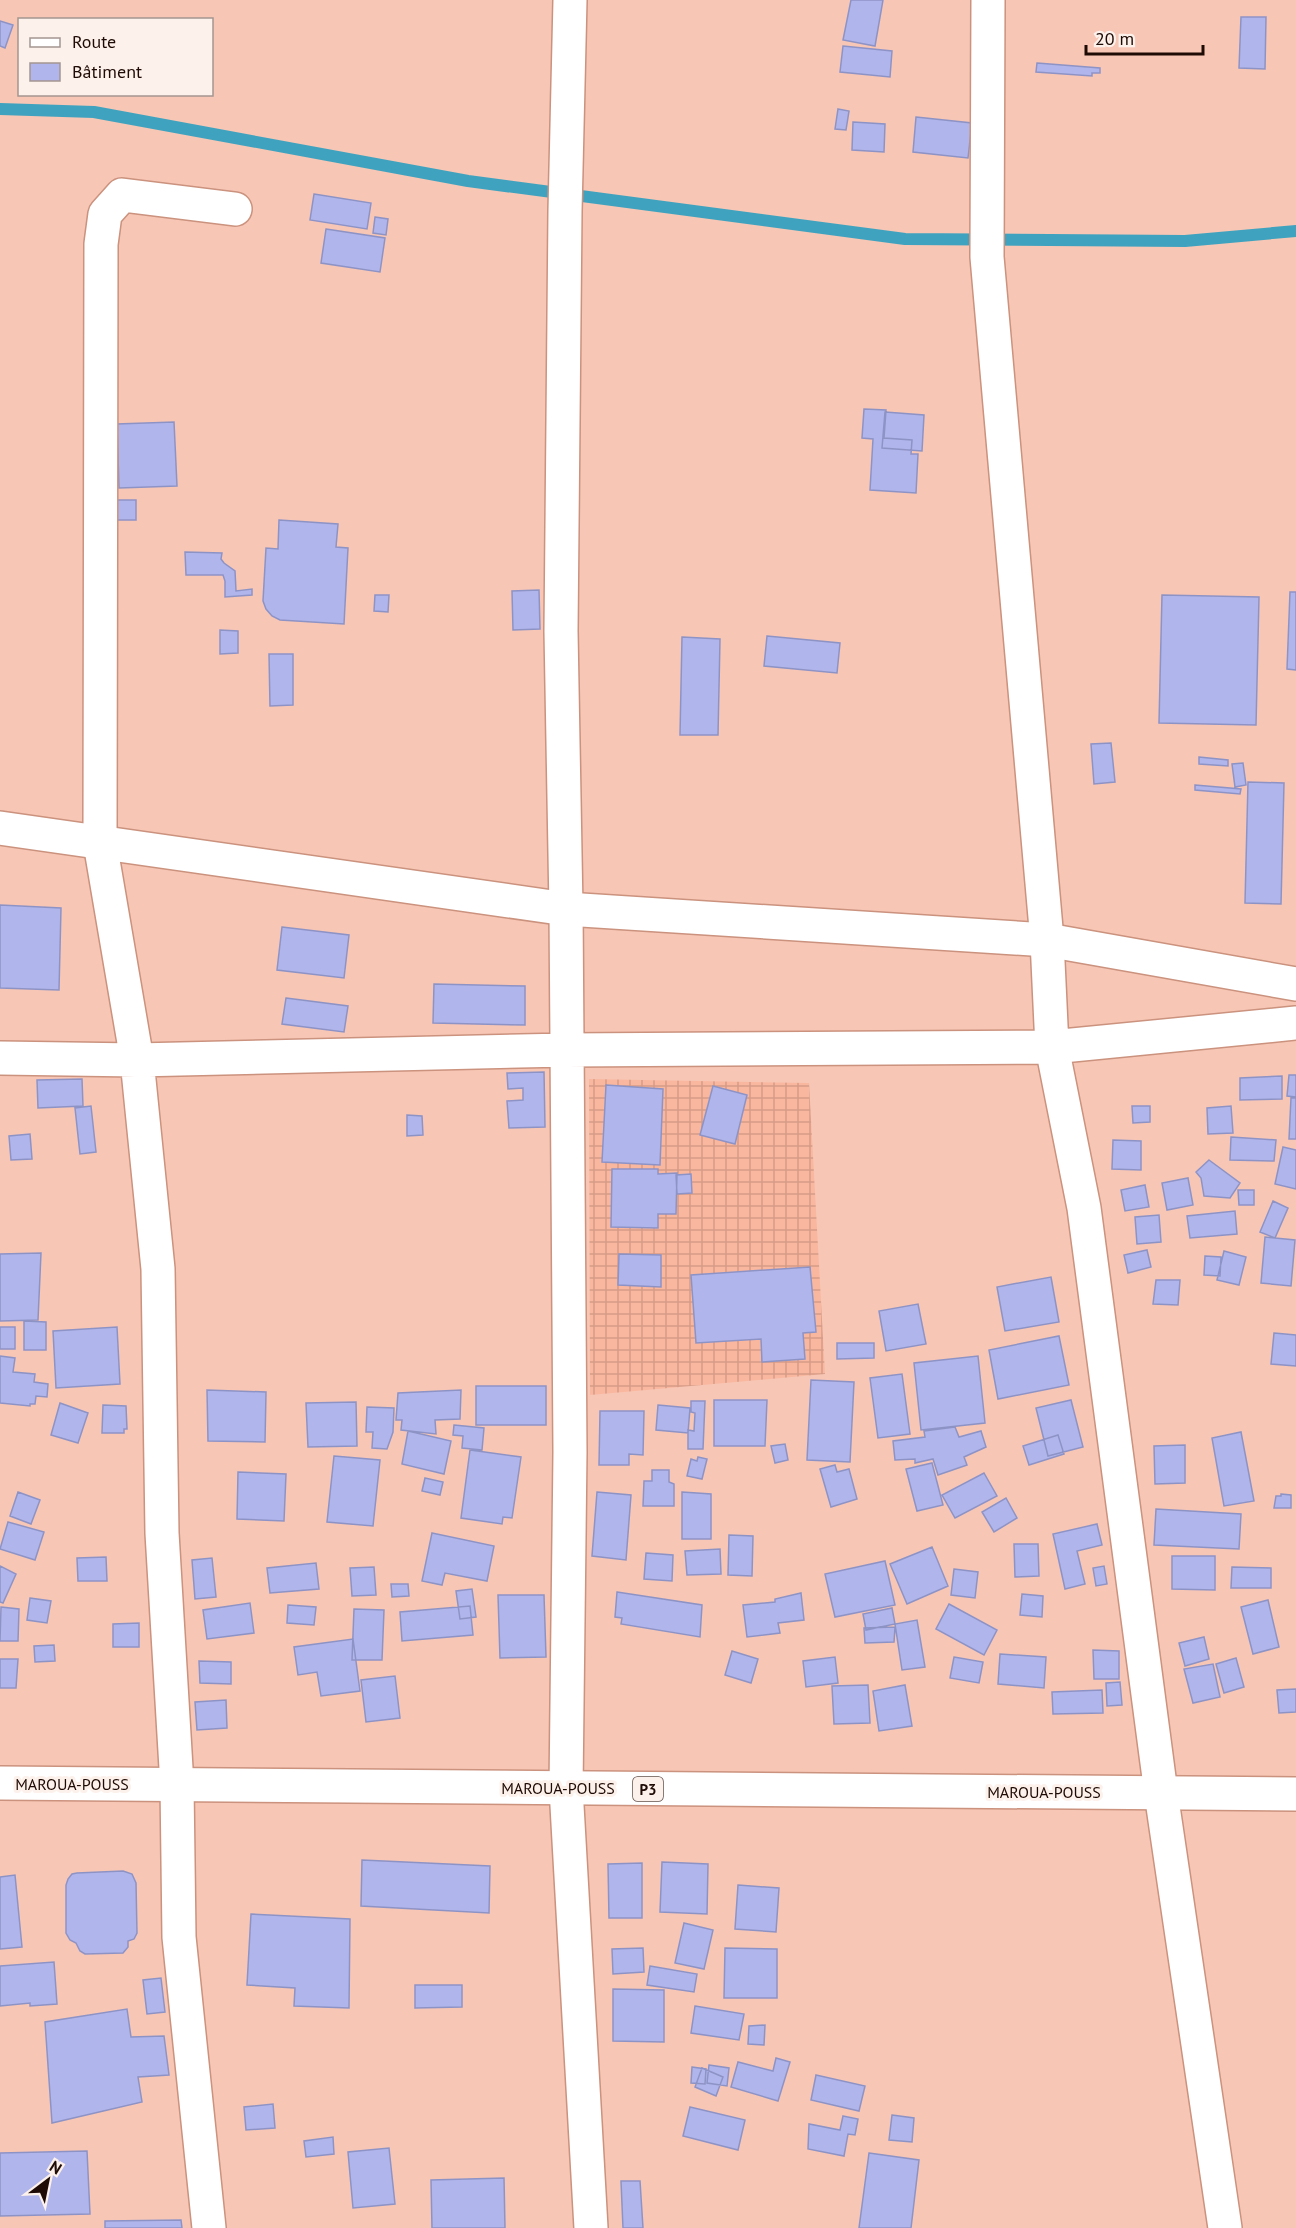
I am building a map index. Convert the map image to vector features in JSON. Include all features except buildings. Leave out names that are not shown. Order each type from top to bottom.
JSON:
[{"type":"street","points":[[570,0],[565,211],[561,619],[566,909],[570,1452],[566,1788],[591,2228]]},
{"type":"street","points":[[988,0],[987,257],[1047,940],[1052,1047],[1084,1208],[1161,1793],[1225,2228]]},
{"type":"street","points":[[209,2228],[179,1937],[177,1785],[162,1533],[158,1269],[137,1060],[100,843],[101,244],[105,214],[122,195],[235,209]]},
{"type":"street","points":[[0,828],[566,909],[1047,940],[1296,984]]},
{"type":"street","points":[[0,1058],[137,1060],[566,1050],[1052,1047],[1296,1023]]},
{"type":"street","name":"MAROUA-POUSS","points":[[0,1783],[1296,1794]]},
{"type":"shaded area","points":[[589,1079],[809,1083],[825,1374],[590,1395]]},
{"type":"waterway","points":[[0,109],[94,112],[468,181],[905,239],[1185,241],[1296,231]]}]
